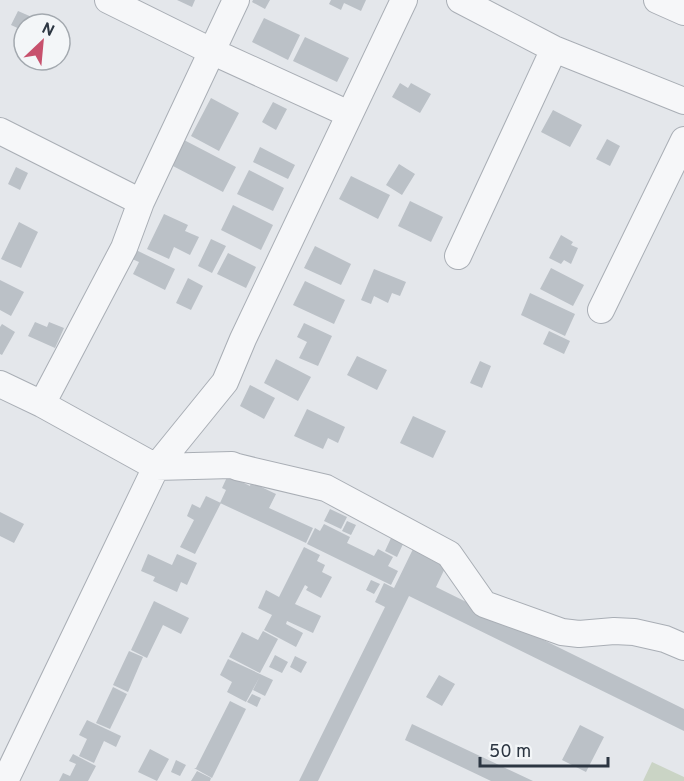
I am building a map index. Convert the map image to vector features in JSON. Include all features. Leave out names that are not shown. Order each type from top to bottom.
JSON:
[{"type":"street","points":[[108,0],[211,51],[350,114]]},
{"type":"street","points":[[42,404],[124,248],[141,202],[236,0]]},
{"type":"street","points":[[5,781],[156,467],[225,382],[243,339],[404,0]]},
{"type":"street","points":[[460,0],[554,49],[684,101]]},
{"type":"street","points":[[657,0],[684,12]]},
{"type":"street","points":[[458,256],[554,49]]},
{"type":"street","points":[[0,131],[141,202]]},
{"type":"street","points":[[601,310],[684,140]]},
{"type":"street","points":[[0,384],[42,404],[156,467],[232,465],[326,488],[449,554],[484,604],[562,632],[579,634],[634,632],[665,639],[684,647]]},
{"type":"green space","points":[[652,762],[684,777],[684,781],[643,781]]},
{"type":"building","points":[[177,0],[195,0],[192,7]]},
{"type":"building","points":[[253,0],[270,0],[265,9],[252,2]]},
{"type":"building","points":[[331,0],[366,0],[361,11],[344,3],[341,10],[329,4]]},
{"type":"building","points":[[264,18],[300,35],[288,60],[252,42]]},
{"type":"building","points":[[305,37],[349,58],[337,82],[293,61]]},
{"type":"building","points":[[400,83],[408,88],[411,83],[431,94],[420,113],[392,97]]},
{"type":"building","points":[[211,98],[239,113],[219,151],[191,136]]},
{"type":"building","points":[[273,102],[287,109],[276,130],[262,122]]},
{"type":"building","points":[[553,110],[582,125],[570,147],[541,132]]},
{"type":"building","points":[[607,139],[620,146],[610,166],[596,159]]},
{"type":"building","points":[[184,140],[236,167],[223,192],[171,165]]},
{"type":"building","points":[[260,147],[295,165],[288,179],[253,162]]},
{"type":"building","points":[[399,164],[415,174],[402,195],[386,185]]},
{"type":"building","points":[[16,167],[28,173],[20,190],[8,184]]},
{"type":"building","points":[[249,170],[284,188],[273,211],[237,194]]},
{"type":"building","points":[[351,176],[390,195],[378,219],[339,199]]},
{"type":"building","points":[[410,201],[443,217],[431,242],[398,226]]},
{"type":"building","points":[[233,205],[273,225],[261,250],[221,230]]},
{"type":"building","points":[[164,214],[188,225],[185,231],[199,237],[190,255],[174,247],[169,259],[147,249]]},
{"type":"building","points":[[19,222],[38,232],[21,268],[1,259]]},
{"type":"building","points":[[561,235],[573,242],[571,245],[578,248],[571,264],[564,260],[561,264],[549,258]]},
{"type":"building","points":[[211,239],[226,246],[212,273],[198,266]]},
{"type":"building","points":[[315,246],[351,264],[341,285],[304,268]]},
{"type":"building","points":[[136,250],[175,269],[165,290],[133,274],[139,262],[132,259]]},
{"type":"building","points":[[228,253],[256,267],[246,288],[217,274]]},
{"type":"building","points":[[551,268],[584,285],[573,306],[540,289]]},
{"type":"building","points":[[374,269],[406,282],[400,296],[392,293],[388,303],[374,296],[371,304],[361,300]]},
{"type":"building","points":[[188,278],[203,286],[191,310],[176,303]]},
{"type":"building","points":[[0,280],[24,292],[11,316],[0,310]]},
{"type":"building","points":[[305,281],[345,300],[334,324],[293,305]]},
{"type":"building","points":[[530,293],[575,314],[565,336],[521,315]]},
{"type":"building","points":[[35,322],[47,327],[49,322],[64,328],[55,348],[28,336]]},
{"type":"building","points":[[304,323],[332,336],[318,366],[299,358],[307,342],[297,337]]},
{"type":"building","points":[[2,324],[15,332],[2,355],[0,354],[0,327]]},
{"type":"building","points":[[549,331],[570,341],[564,354],[543,344]]},
{"type":"building","points":[[357,356],[387,370],[377,390],[347,375]]},
{"type":"building","points":[[276,359],[311,377],[298,401],[264,383]]},
{"type":"building","points":[[480,361],[491,366],[482,388],[470,383]]},
{"type":"building","points":[[250,385],[275,398],[264,419],[240,406]]},
{"type":"building","points":[[307,409],[345,427],[338,443],[328,438],[323,449],[294,436]]},
{"type":"building","points":[[413,416],[446,431],[433,458],[400,443]]},
{"type":"building","points":[[228,475],[250,486],[251,482],[276,494],[269,508],[313,528],[306,543],[220,503],[226,490],[222,488]]},
{"type":"building","points":[[206,496],[221,503],[195,554],[180,547],[194,520],[187,516],[192,504],[200,508]]},
{"type":"building","points":[[330,509],[347,517],[341,529],[324,521]]},
{"type":"building","points":[[0,512],[24,524],[14,543],[0,536]]},
{"type":"building","points":[[347,521],[356,525],[351,535],[342,531]]},
{"type":"building","points":[[324,524],[350,537],[347,543],[374,556],[378,549],[393,557],[388,566],[398,571],[391,585],[307,544],[315,528],[320,531]]},
{"type":"building","points":[[391,538],[403,544],[397,557],[385,551]]},
{"type":"building","points":[[304,547],[320,555],[317,561],[325,565],[322,572],[332,577],[321,598],[306,590],[308,587],[305,585],[295,604],[321,616],[313,633],[287,621],[286,624],[303,633],[296,647],[264,630],[272,615],[258,608],[266,590],[279,597]]},
{"type":"building","points":[[413,549],[446,566],[436,587],[684,709],[684,731],[409,596],[318,781],[299,781],[385,607],[375,602],[384,583],[394,588]]},
{"type":"building","points":[[148,554],[172,565],[177,554],[197,563],[187,585],[181,582],[177,592],[153,581],[155,577],[141,571]]},
{"type":"building","points":[[371,580],[380,584],[374,594],[366,590]]},
{"type":"building","points":[[154,601],[189,618],[181,634],[163,625],[147,658],[131,650]]},
{"type":"building","points":[[263,631],[278,639],[260,673],[229,657],[242,632],[258,640]]},
{"type":"building","points":[[129,651],[143,657],[128,692],[113,685]]},
{"type":"building","points":[[275,655],[288,662],[282,673],[269,667]]},
{"type":"building","points":[[295,656],[307,662],[301,673],[290,667]]},
{"type":"building","points":[[228,659],[273,680],[265,696],[253,690],[259,678],[246,702],[227,692],[232,682],[220,675]]},
{"type":"building","points":[[439,675],[455,684],[442,706],[426,697]]},
{"type":"building","points":[[113,687],[127,694],[110,729],[96,723]]},
{"type":"building","points":[[252,694],[261,698],[257,707],[247,702]]},
{"type":"building","points":[[230,701],[246,709],[212,778],[194,768]]},
{"type":"building","points":[[87,720],[121,736],[116,747],[104,741],[94,763],[79,756],[87,739],[79,735]]},
{"type":"building","points":[[412,724],[533,781],[491,781],[405,740]]},
{"type":"building","points":[[580,725],[604,737],[586,772],[562,760]]},
{"type":"building","points":[[150,749],[169,759],[157,781],[138,772]]},
{"type":"building","points":[[73,754],[96,766],[88,781],[59,781],[63,773],[70,776],[76,764],[69,761]]},
{"type":"building","points":[[176,760],[186,765],[180,776],[171,772]]},
{"type":"building","points":[[197,771],[211,778],[210,781],[191,781]]}]
